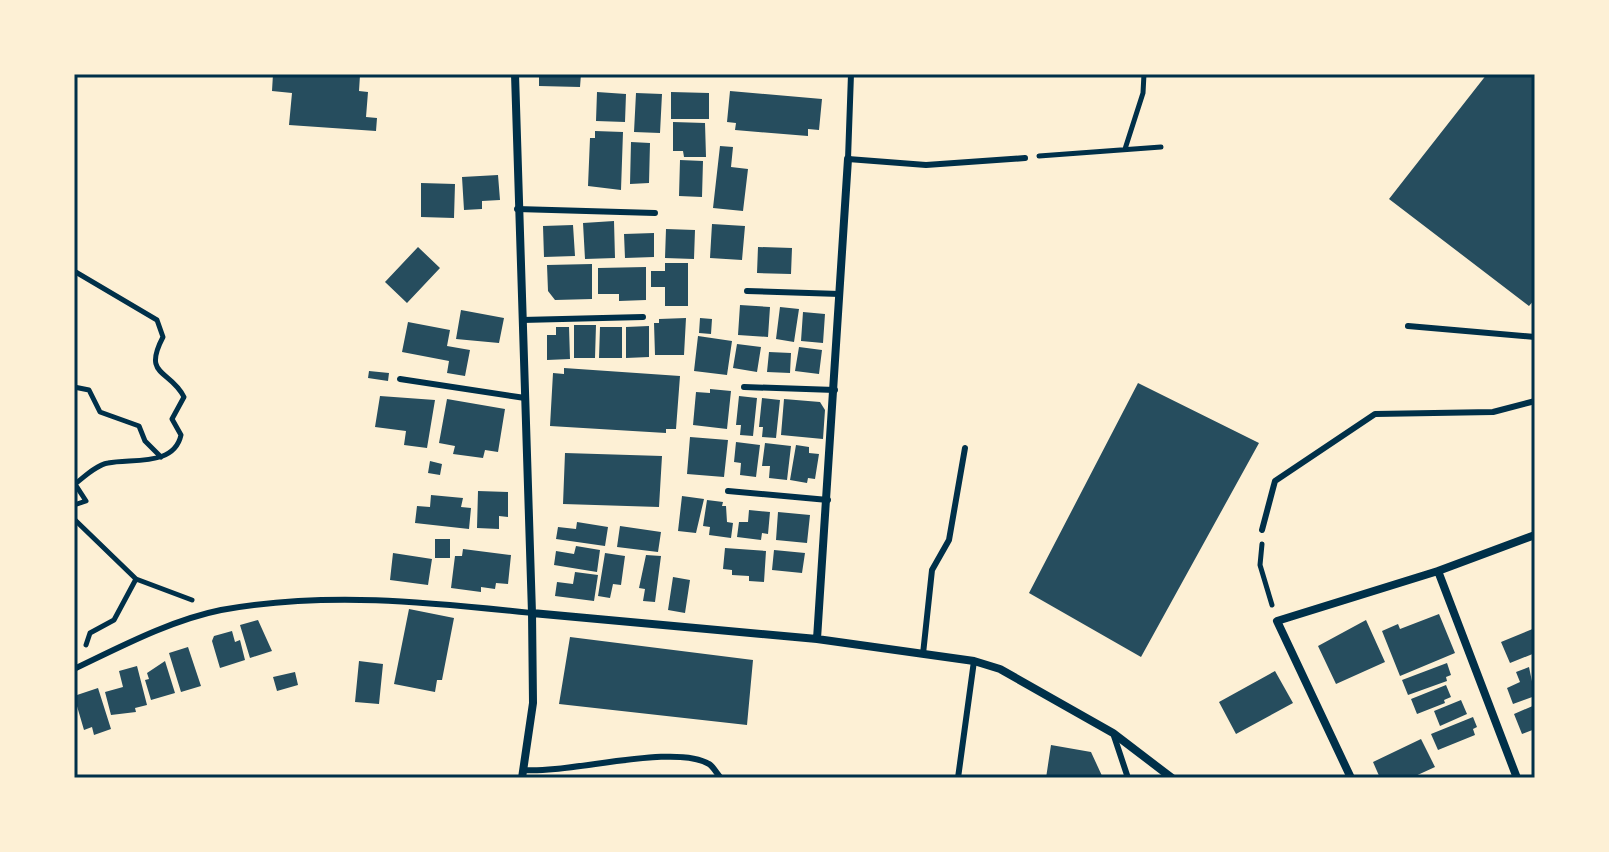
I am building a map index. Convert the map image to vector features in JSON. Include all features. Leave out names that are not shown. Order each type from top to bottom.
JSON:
[{"type":"street","points":[[515,74],[533,703],[522,774]]},
{"type":"street","points":[[817,639],[848,159]]},
{"type":"street","points":[[1351,778],[1277,621],[1438,571],[1535,535]]},
{"type":"street","points":[[1438,571],[1517,778]]},
{"type":"street","points":[[532,613],[817,639],[974,661],[1000,669],[1113,733],[1172,778]]},
{"type":"lane","points":[[851,74],[848,159],[926,165],[1025,158]]},
{"type":"lane","points":[[517,209],[655,213]]},
{"type":"lane","points":[[747,291],[840,294]]},
{"type":"lane","points":[[522,320],[643,317]]},
{"type":"lane","points":[[1408,326],[1535,337]]},
{"type":"lane","points":[[400,379],[525,398]]},
{"type":"lane","points":[[744,387],[835,390]]},
{"type":"lane","points":[[1262,530],[1275,481],[1375,414],[1493,412],[1535,401]]},
{"type":"lane","points":[[923,654],[932,570],[949,540],[965,448]]},
{"type":"lane","points":[[728,491],[828,500]]},
{"type":"lane","points":[[74,669],[158,631],[219,611],[356,597],[532,613]]},
{"type":"lane","points":[[958,778],[974,661]]},
{"type":"lane","points":[[1113,733],[1128,778]]},
{"type":"lane","points":[[522,774],[682,757],[709,764],[721,778]]},
{"type":"path","points":[[1125,149],[1143,93],[1144,74]]},
{"type":"path","points":[[1025,158],[1161,147]]},
{"type":"path","points":[[74,271],[157,320],[163,330],[156,351],[157,369],[184,397],[172,419],[181,435],[179,442],[162,458],[104,463],[75,484],[86,501],[74,505]]},
{"type":"path","points":[[74,387],[89,390],[100,412],[139,426],[145,441],[162,458]]},
{"type":"path","points":[[74,519],[136,579],[219,611]]},
{"type":"path","points":[[1262,530],[1260,565],[1277,621]]},
{"type":"path","points":[[93,660],[85,638],[114,620],[136,579]]},
{"type":"building","points":[[273,74],[360,75],[359,91],[368,92],[366,117],[377,118],[376,131],[289,125],[292,93],[272,91]]},
{"type":"building","points":[[539,74],[581,74],[580,87],[539,86]]},
{"type":"building","points":[[1487,74],[1535,74],[1535,299],[1529,306],[1389,199]]},
{"type":"building","points":[[730,91],[822,99],[819,130],[808,129],[808,136],[735,130],[736,123],[727,122]]},
{"type":"building","points":[[597,92],[626,94],[625,122],[596,121]]},
{"type":"building","points":[[671,92],[709,93],[709,119],[671,119]]},
{"type":"building","points":[[636,93],[662,94],[660,133],[634,132]]},
{"type":"building","points":[[673,122],[705,123],[706,157],[684,157],[683,151],[673,151]]},
{"type":"building","points":[[595,131],[623,132],[621,190],[588,186],[590,138],[595,138]]},
{"type":"building","points":[[631,142],[650,143],[649,183],[630,184]]},
{"type":"building","points":[[720,146],[733,147],[731,167],[748,169],[743,211],[713,208]]},
{"type":"building","points":[[680,160],[703,161],[702,197],[679,196]]},
{"type":"building","points":[[498,175],[500,200],[482,201],[482,209],[464,210],[462,177]]},
{"type":"building","points":[[421,183],[455,184],[454,218],[421,217]]},
{"type":"building","points":[[614,221],[615,258],[585,259],[583,223]]},
{"type":"building","points":[[712,224],[745,226],[742,260],[710,258]]},
{"type":"building","points":[[573,225],[575,256],[544,257],[543,226]]},
{"type":"building","points":[[666,229],[695,230],[694,259],[665,258]]},
{"type":"building","points":[[654,233],[654,257],[625,258],[624,234]]},
{"type":"building","points":[[418,247],[440,268],[407,303],[385,282]]},
{"type":"building","points":[[758,247],[792,248],[791,274],[757,273]]},
{"type":"building","points":[[665,263],[688,263],[688,306],[665,306],[665,287],[651,287],[651,271],[665,271]]},
{"type":"building","points":[[592,264],[592,299],[555,300],[548,291],[547,265]]},
{"type":"building","points":[[646,267],[646,300],[619,301],[619,294],[598,294],[598,268]]},
{"type":"building","points":[[740,305],[770,307],[768,337],[738,335]]},
{"type":"building","points":[[780,307],[799,309],[794,342],[776,339]]},
{"type":"building","points":[[461,310],[504,318],[499,343],[456,339]]},
{"type":"building","points":[[803,312],[825,314],[823,343],[801,341]]},
{"type":"building","points":[[686,318],[684,355],[655,355],[654,323],[659,323],[659,319]]},
{"type":"building","points":[[700,318],[712,319],[711,334],[699,333]]},
{"type":"building","points":[[408,322],[450,330],[447,346],[470,350],[465,376],[447,373],[449,361],[402,352]]},
{"type":"building","points":[[574,325],[596,325],[595,358],[574,358]]},
{"type":"building","points":[[649,326],[649,357],[626,358],[626,327]]},
{"type":"building","points":[[556,327],[569,327],[570,359],[547,360],[547,335],[556,335]]},
{"type":"building","points":[[600,327],[622,327],[622,358],[599,358]]},
{"type":"building","points":[[698,336],[732,341],[727,375],[694,371]]},
{"type":"building","points":[[737,344],[761,347],[757,372],[733,368]]},
{"type":"building","points":[[799,347],[822,350],[819,374],[795,371]]},
{"type":"building","points":[[769,352],[791,353],[790,373],[767,372]]},
{"type":"building","points":[[564,368],[680,376],[676,429],[666,429],[666,433],[550,426],[553,373],[564,374]]},
{"type":"building","points":[[369,371],[389,373],[388,381],[368,378]]},
{"type":"building","points":[[1138,383],[1259,443],[1141,657],[1029,593]]},
{"type":"building","points":[[710,389],[731,391],[727,429],[693,425],[696,392],[710,393]]},
{"type":"building","points":[[380,396],[435,400],[427,448],[404,445],[406,431],[375,427]]},
{"type":"building","points":[[739,396],[757,398],[753,436],[740,435],[741,425],[736,425]]},
{"type":"building","points":[[762,398],[780,400],[776,438],[762,437],[763,427],[759,427]]},
{"type":"building","points":[[447,399],[505,409],[498,452],[485,450],[483,458],[453,454],[455,446],[439,443]]},
{"type":"building","points":[[784,399],[820,402],[825,410],[823,439],[781,435]]},
{"type":"building","points":[[690,437],[728,440],[724,477],[687,474]]},
{"type":"building","points":[[736,442],[760,445],[756,477],[740,475],[741,463],[734,462]]},
{"type":"building","points":[[765,443],[791,446],[787,480],[769,478],[770,466],[762,466]]},
{"type":"building","points":[[796,445],[809,447],[809,453],[819,454],[815,479],[808,478],[807,483],[790,480]]},
{"type":"building","points":[[565,453],[662,456],[659,507],[563,504]]},
{"type":"building","points":[[430,461],[442,464],[440,475],[428,473]]},
{"type":"building","points":[[478,491],[508,492],[508,517],[499,516],[499,529],[477,528]]},
{"type":"building","points":[[431,495],[463,498],[461,507],[471,508],[469,529],[415,523],[417,506],[430,507]]},
{"type":"building","points":[[682,496],[704,499],[696,533],[678,531]]},
{"type":"building","points":[[707,500],[723,502],[722,506],[726,506],[727,522],[733,523],[731,538],[709,535],[710,527],[703,526]]},
{"type":"building","points":[[749,510],[770,512],[768,534],[762,533],[761,540],[737,537],[739,522],[748,522]]},
{"type":"building","points":[[778,512],[810,515],[807,543],[776,540]]},
{"type":"building","points":[[577,522],[608,527],[605,546],[556,539],[558,527],[576,529]]},
{"type":"building","points":[[620,526],[661,532],[658,552],[617,547]]},
{"type":"building","points":[[435,539],[450,539],[450,558],[435,558]]},
{"type":"building","points":[[576,546],[600,550],[597,572],[554,565],[556,551],[574,554]]},
{"type":"building","points":[[725,548],[766,551],[764,582],[749,581],[749,576],[732,575],[732,570],[723,569]]},
{"type":"building","points":[[463,549],[511,555],[508,584],[496,583],[495,589],[481,587],[481,592],[451,588],[455,556],[462,556]]},
{"type":"building","points":[[774,550],[805,553],[802,573],[772,570]]},
{"type":"building","points":[[393,553],[432,559],[428,585],[390,580]]},
{"type":"building","points":[[605,553],[625,556],[621,585],[613,584],[610,598],[598,596]]},
{"type":"building","points":[[646,555],[661,556],[655,602],[643,601],[645,589],[639,588]]},
{"type":"building","points":[[575,572],[598,575],[594,601],[555,596],[557,582],[573,584]]},
{"type":"building","points":[[673,577],[690,580],[685,613],[668,610]]},
{"type":"building","points":[[409,609],[454,618],[442,680],[437,680],[435,692],[394,684]]},
{"type":"building","points":[[1439,614],[1455,653],[1400,676],[1382,631],[1398,624],[1400,629]]},
{"type":"building","points":[[258,620],[272,651],[250,658],[240,625]]},
{"type":"building","points":[[1366,620],[1385,662],[1336,684],[1318,646]]},
{"type":"building","points":[[1535,628],[1535,653],[1510,663],[1501,642]]},
{"type":"building","points":[[232,631],[235,642],[240,640],[245,660],[220,668],[212,641],[214,636]]},
{"type":"building","points":[[570,637],[753,660],[747,725],[559,704]]},
{"type":"building","points":[[188,647],[201,686],[181,692],[169,653]]},
{"type":"building","points":[[165,661],[175,693],[151,700],[145,680],[149,679],[147,673]]},
{"type":"building","points":[[359,661],[383,664],[379,704],[355,702]]},
{"type":"building","points":[[1447,663],[1451,675],[1446,677],[1447,681],[1408,695],[1402,680]]},
{"type":"building","points":[[137,666],[147,705],[135,708],[136,712],[111,715],[105,692],[123,687],[119,671]]},
{"type":"building","points":[[1529,667],[1535,696],[1513,704],[1507,688],[1520,682],[1516,672]]},
{"type":"building","points":[[1275,671],[1293,703],[1236,734],[1219,702]]},
{"type":"building","points":[[295,672],[298,685],[277,691],[273,677]]},
{"type":"building","points":[[1446,685],[1451,697],[1444,700],[1445,703],[1417,714],[1411,699]]},
{"type":"building","points":[[98,688],[111,729],[94,735],[92,727],[84,730],[74,696]]},
{"type":"building","points":[[1461,700],[1467,714],[1440,726],[1434,711]]},
{"type":"building","points":[[1535,705],[1535,729],[1522,734],[1514,714]]},
{"type":"building","points":[[1473,717],[1477,727],[1473,729],[1475,735],[1438,750],[1431,734]]},
{"type":"building","points":[[1421,739],[1435,767],[1411,778],[1380,778],[1373,762]]},
{"type":"building","points":[[1051,745],[1091,752],[1103,778],[1046,778]]}]
